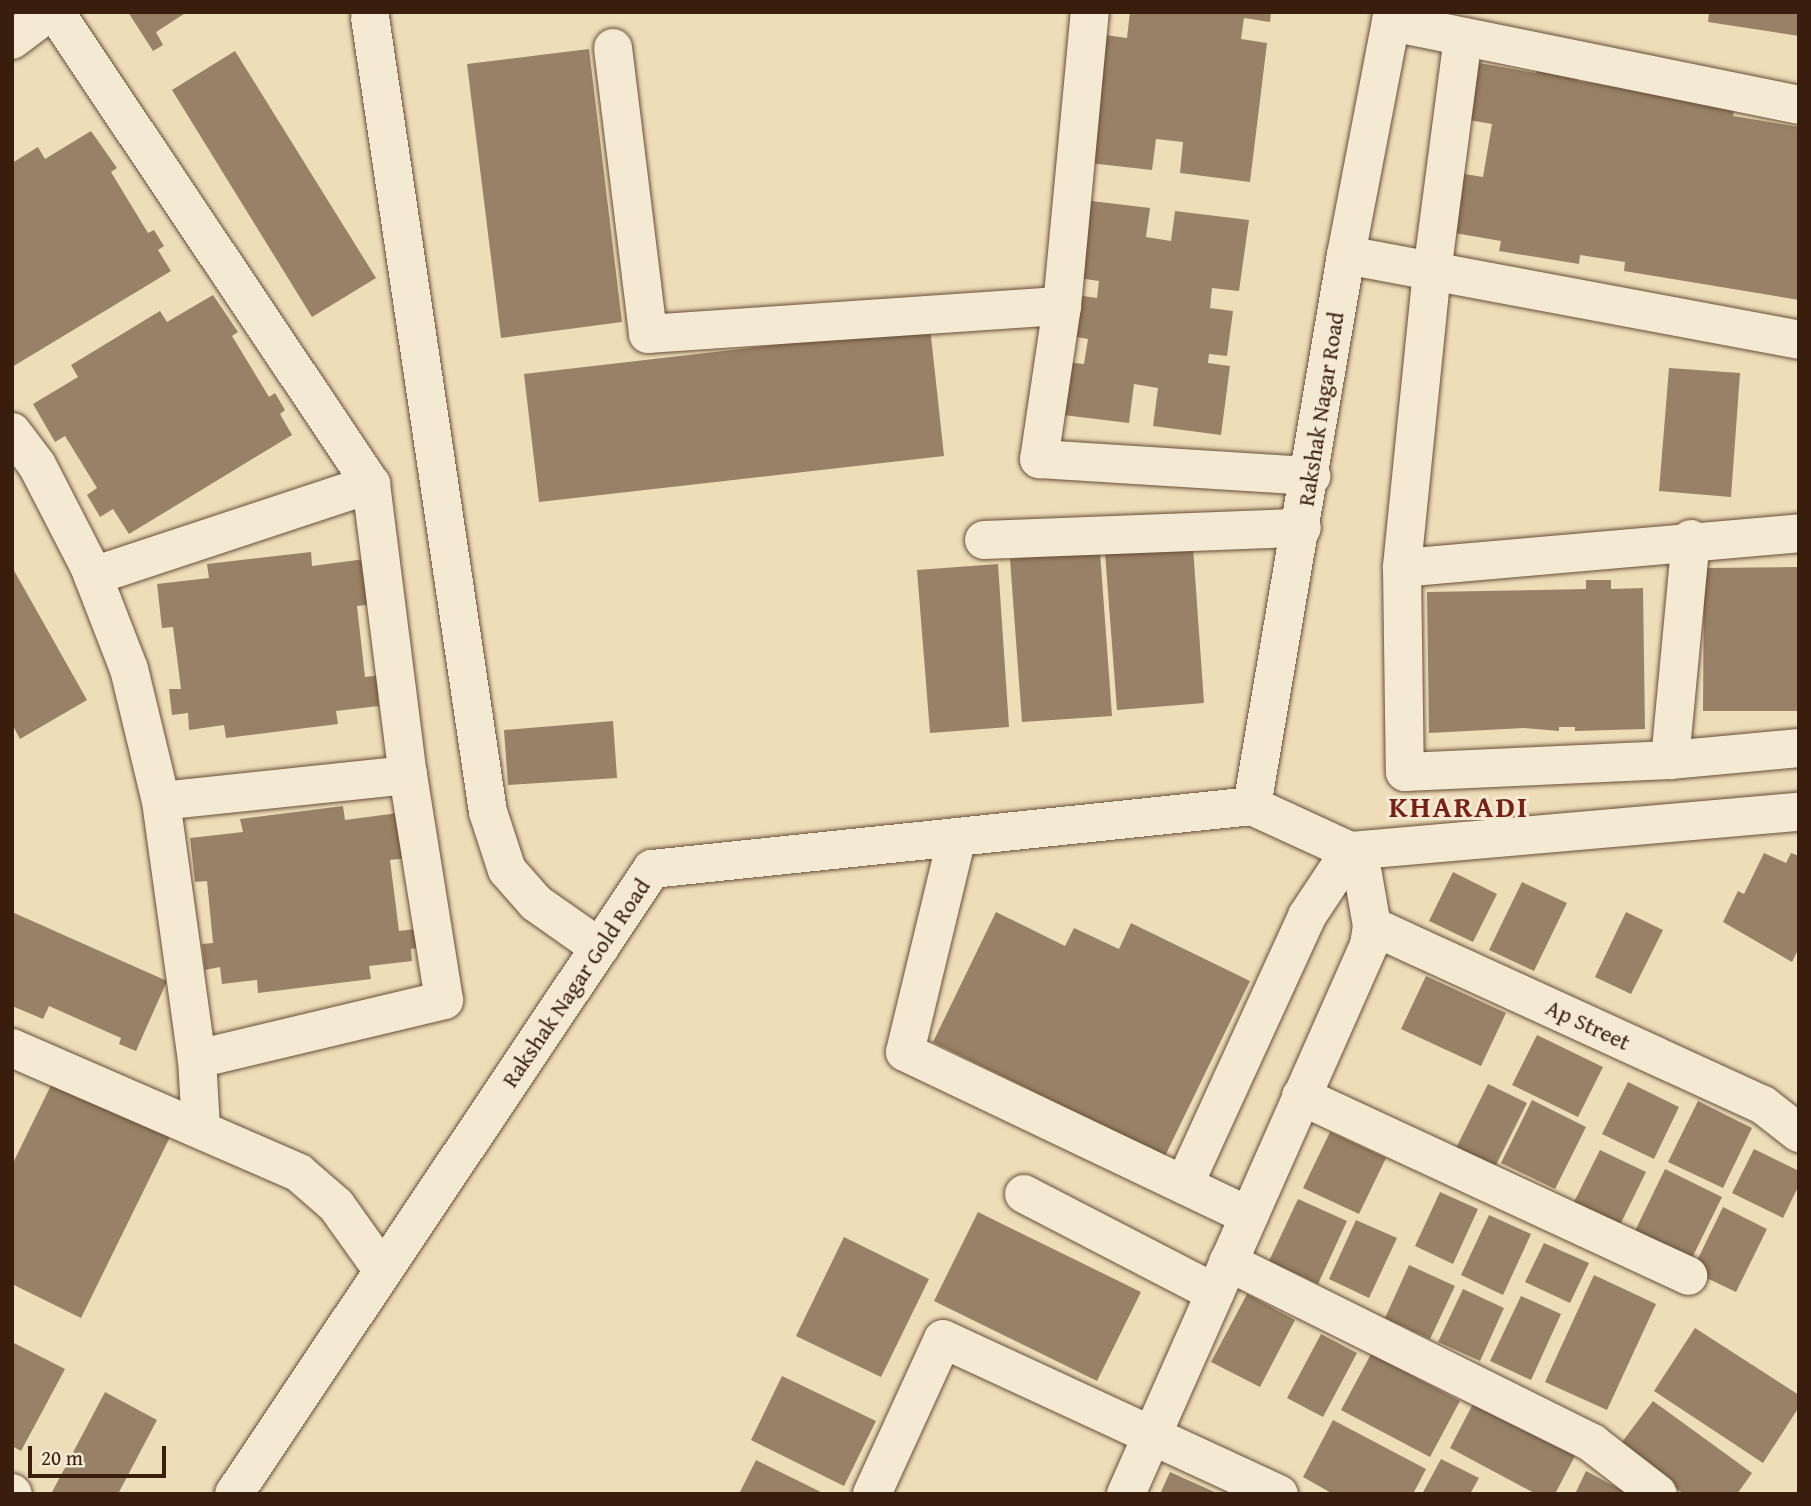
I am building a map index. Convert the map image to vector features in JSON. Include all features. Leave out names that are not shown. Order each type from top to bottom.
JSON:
[{"type":"street","points":[[12,40],[49,12]]},
{"type":"street","points":[[55,12],[372,484],[408,775],[444,1000],[197,1059]]},
{"type":"street","points":[[1090,12],[1062,306],[1039,459],[1311,476]]},
{"type":"street","points":[[370,17],[488,812],[507,870],[536,903],[600,948]]},
{"type":"street","points":[[1392,17],[1463,37],[1799,106]]},
{"type":"street","name":"Rakshak Nagar Road","points":[[1252,806],[1311,476],[1346,255],[1392,17]]},
{"type":"street","points":[[1463,37],[1432,271],[1402,568],[1405,772],[1670,760],[1799,748]]},
{"type":"street","points":[[613,48],[648,334],[1062,306]]},
{"type":"street","points":[[1346,255],[1799,340]]},
{"type":"street","points":[[12,432],[37,465],[93,576],[129,669],[161,801],[197,1059],[201,1128]]},
{"type":"street","points":[[93,576],[372,484]]},
{"type":"street","points":[[984,540],[1302,528]]},
{"type":"street","points":[[1402,568],[1691,539],[1799,533]]},
{"type":"street","points":[[1670,760],[1691,539]]},
{"type":"street","points":[[161,801],[408,775]]},
{"type":"street","points":[[1252,806],[1350,850],[1799,812]]},
{"type":"street","name":"Rakshak Nagar Gold Road","points":[[234,1494],[652,869],[1252,806]]},
{"type":"street","points":[[957,837],[905,1052],[1249,1216]]},
{"type":"street","points":[[1126,1494],[1155,1436],[1369,945],[1372,926],[1363,875],[1350,850]]},
{"type":"street","points":[[1184,1185],[1307,916],[1350,850]]},
{"type":"street","name":"Ap Street","points":[[1372,926],[1763,1105],[1799,1133]]},
{"type":"street","points":[[13,1050],[201,1128],[299,1173],[336,1205],[383,1271]]},
{"type":"street","points":[[1301,1096],[1688,1276]]},
{"type":"street","points":[[1024,1194],[1222,1278],[1592,1443],[1658,1494]]},
{"type":"street","points":[[872,1494],[943,1339],[1279,1494]]},
{"type":"building","points":[[128,12],[187,12],[156,32],[163,45],[153,51]]},
{"type":"building","points":[[1130,12],[1271,12],[1270,22],[1244,18],[1241,39],[1267,43],[1250,182],[1180,173],[1183,142],[1156,139],[1152,170],[1089,163],[1105,35],[1127,38]]},
{"type":"building","points":[[1709,12],[1799,12],[1799,36],[1708,22]]},
{"type":"building","points":[[589,49],[622,322],[501,338],[467,64]]},
{"type":"building","points":[[235,51],[376,278],[312,317],[172,90]]},
{"type":"building","points":[[1479,63],[1536,73],[1537,67],[1580,74],[1578,81],[1735,104],[1733,116],[1799,127],[1799,300],[1624,271],[1625,262],[1580,255],[1579,264],[1499,251],[1501,241],[1443,231],[1452,172],[1483,177],[1492,124],[1469,120]]},
{"type":"building","points":[[91,131],[117,168],[111,172],[148,233],[154,230],[164,246],[158,250],[171,271],[12,367],[12,163],[38,147],[45,159]]},
{"type":"building","points":[[1083,200],[1150,208],[1146,237],[1171,241],[1175,211],[1249,220],[1239,291],[1212,288],[1210,308],[1233,311],[1227,356],[1209,354],[1208,363],[1230,366],[1221,435],[1153,426],[1158,388],[1134,384],[1129,423],[1055,414],[1063,362],[1084,364],[1088,339],[1071,336],[1076,295],[1097,298],[1099,281],[1078,278]]},
{"type":"building","points":[[213,295],[238,332],[232,336],[269,397],[275,393],[285,410],[280,414],[292,435],[129,534],[113,509],[100,517],[87,495],[97,488],[65,436],[55,442],[33,404],[78,377],[71,365],[160,311],[167,322]]},
{"type":"building","points":[[930,327],[944,456],[539,502],[524,374]]},
{"type":"building","points":[[1669,368],[1740,373],[1731,497],[1659,491]]},
{"type":"building","points":[[1193,547],[1204,703],[1117,710],[1105,553]]},
{"type":"building","points":[[311,552],[312,566],[365,559],[374,604],[357,606],[365,677],[382,675],[384,694],[378,695],[379,706],[336,711],[338,724],[226,738],[224,725],[189,730],[188,713],[172,715],[169,689],[181,689],[173,627],[162,628],[157,584],[209,578],[207,564]]},
{"type":"building","points":[[1100,552],[1112,716],[1022,722],[1010,559]]},
{"type":"building","points":[[998,564],[1009,727],[930,733],[917,570]]},
{"type":"building","points":[[12,567],[87,700],[20,739],[12,724]]},
{"type":"building","points":[[1799,567],[1799,711],[1703,711],[1704,568]]},
{"type":"building","points":[[1586,580],[1611,580],[1611,589],[1643,588],[1645,729],[1575,731],[1575,727],[1559,727],[1559,731],[1524,728],[1429,733],[1427,592],[1586,589]]},
{"type":"building","points":[[613,721],[617,778],[508,785],[504,730]]},
{"type":"building","points":[[343,806],[345,820],[398,813],[407,858],[390,860],[399,931],[415,929],[417,948],[411,949],[412,961],[369,966],[371,979],[258,993],[257,980],[222,984],[220,967],[205,970],[202,944],[213,943],[207,881],[195,882],[190,838],[243,832],[240,819]]},
{"type":"building","points":[[1764,853],[1786,863],[1791,853],[1799,856],[1799,948],[1792,962],[1723,922],[1738,891],[1744,894]]},
{"type":"building","points":[[1453,872],[1497,894],[1473,942],[1429,921]]},
{"type":"building","points":[[1522,882],[1567,903],[1534,971],[1489,950]]},
{"type":"building","points":[[12,912],[167,981],[136,1051],[119,1044],[121,1038],[49,1006],[43,1019],[12,1006]]},
{"type":"building","points":[[996,912],[1065,946],[1074,928],[1119,949],[1131,923],[1250,981],[1165,1156],[933,1042]]},
{"type":"building","points":[[1626,912],[1663,930],[1631,994],[1595,977]]},
{"type":"building","points":[[1426,976],[1506,1013],[1481,1066],[1401,1029]]},
{"type":"building","points":[[1537,1035],[1603,1067],[1578,1117],[1512,1085]]},
{"type":"building","points":[[55,1077],[171,1135],[81,1318],[12,1284],[12,1165]]},
{"type":"building","points":[[1628,1082],[1679,1107],[1654,1159],[1602,1134]]},
{"type":"building","points":[[1488,1084],[1527,1103],[1493,1171],[1454,1152]]},
{"type":"building","points":[[1532,1100],[1586,1127],[1555,1189],[1501,1163]]},
{"type":"building","points":[[1698,1101],[1752,1128],[1723,1188],[1668,1162]]},
{"type":"building","points":[[1330,1132],[1386,1158],[1359,1214],[1303,1188]]},
{"type":"building","points":[[1754,1149],[1799,1171],[1799,1185],[1783,1218],[1732,1193]]},
{"type":"building","points":[[1600,1150],[1646,1172],[1616,1233],[1570,1210]]},
{"type":"building","points":[[1665,1169],[1722,1197],[1689,1264],[1632,1237]]},
{"type":"building","points":[[1440,1192],[1478,1209],[1453,1264],[1415,1246]]},
{"type":"building","points":[[1298,1199],[1347,1221],[1318,1284],[1269,1261]]},
{"type":"building","points":[[1723,1207],[1767,1229],[1736,1292],[1692,1271]]},
{"type":"building","points":[[978,1212],[1141,1292],[1097,1381],[934,1301]]},
{"type":"building","points":[[1489,1215],[1531,1234],[1503,1295],[1461,1275]]},
{"type":"building","points":[[1356,1220],[1397,1238],[1369,1298],[1329,1279]]},
{"type":"building","points":[[844,1237],[929,1279],[881,1377],[796,1336]]},
{"type":"building","points":[[1544,1243],[1589,1263],[1570,1303],[1525,1282]]},
{"type":"building","points":[[1409,1265],[1455,1286],[1430,1339],[1385,1318]]},
{"type":"building","points":[[1594,1275],[1656,1304],[1607,1410],[1545,1382]]},
{"type":"building","points":[[1463,1289],[1504,1308],[1480,1361],[1438,1342]]},
{"type":"building","points":[[1247,1294],[1295,1320],[1260,1387],[1211,1362]]},
{"type":"building","points":[[1521,1296],[1561,1314],[1531,1380],[1490,1361]]},
{"type":"building","points":[[1695,1328],[1799,1395],[1799,1407],[1763,1463],[1654,1391]]},
{"type":"building","points":[[1321,1334],[1357,1353],[1323,1417],[1287,1398]]},
{"type":"building","points":[[12,1342],[65,1369],[21,1451],[12,1446]]},
{"type":"building","points":[[1371,1354],[1460,1401],[1430,1457],[1341,1410]]},
{"type":"building","points":[[782,1376],[876,1421],[844,1486],[751,1440]]},
{"type":"building","points":[[105,1392],[157,1420],[118,1494],[51,1494]]},
{"type":"building","points":[[1476,1398],[1577,1452],[1555,1494],[1536,1494],[1450,1448]]},
{"type":"building","points":[[1653,1401],[1752,1473],[1737,1494],[1684,1494],[1619,1446]]},
{"type":"building","points":[[1333,1420],[1426,1469],[1413,1494],[1333,1494],[1303,1477]]},
{"type":"building","points":[[1441,1459],[1479,1478],[1470,1494],[1422,1494]]},
{"type":"building","points":[[756,1460],[825,1494],[739,1494]]},
{"type":"building","points":[[1586,1471],[1629,1494],[1575,1494]]},
{"type":"building","points":[[1170,1472],[1219,1494],[1160,1494]]},
{"type":"district","name":"KHARADI","points":[[1459,806]]}]
